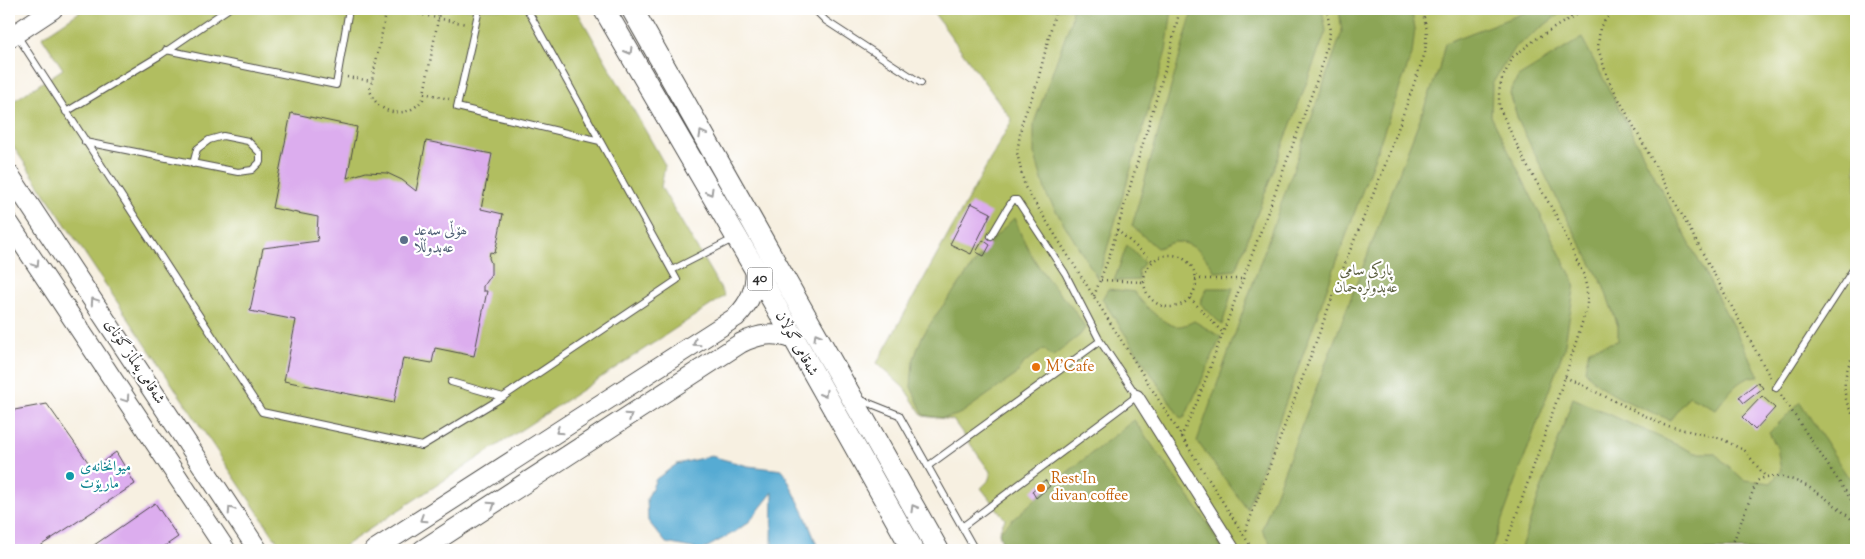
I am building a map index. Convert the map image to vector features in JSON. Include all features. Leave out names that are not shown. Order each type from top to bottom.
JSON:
[{"type":"main road","name":"شەقامی گوڵان","points":[[604,9],[755,270],[910,545]]},
{"type":"main road","name":"شەقامی گوڵان","points":[[632,9],[938,550]]},
{"type":"main road","points":[[910,545],[926,530]]},
{"type":"street","points":[[11,31],[53,9]]},
{"type":"street","name":"شەقامی یەڵماز گۆنای","points":[[9,174],[258,550]]},
{"type":"street","name":"شەقامی یەڵماز گۆنای","points":[[9,224],[226,550]]},
{"type":"street","points":[[374,550],[727,323],[740,313],[750,300],[755,270]]},
{"type":"street","points":[[727,323],[739,322],[744,326],[745,338],[741,343]]},
{"type":"street","points":[[422,550],[741,343],[751,338],[768,334],[783,335],[793,339]]},
{"type":"street","points":[[1137,396],[1234,550]]},
{"type":"lane","points":[[66,112],[159,56],[228,9]]},
{"type":"lane","points":[[166,50],[336,85],[349,9]]},
{"type":"lane","points":[[479,9],[457,107],[600,141]]},
{"type":"lane","points":[[11,31],[262,412],[422,446],[503,397],[677,280],[527,9]]},
{"type":"lane","points":[[814,9],[826,21],[921,83]]},
{"type":"lane","points":[[85,142],[193,164],[238,172],[252,170],[260,162],[260,153],[248,141],[223,136],[209,140],[197,149],[193,164]]},
{"type":"lane","points":[[962,527],[1137,396],[1100,341],[1065,274],[1017,200],[1013,200],[991,236]]},
{"type":"lane","points":[[672,270],[736,237]]},
{"type":"lane","points":[[1776,388],[1856,265]]},
{"type":"lane","points":[[928,466],[1100,341]]},
{"type":"lane","points":[[451,382],[503,397]]},
{"type":"lane","points":[[850,395],[899,415],[975,550]]},
{"type":"path","points":[[386,9],[370,90],[379,106],[387,111],[398,114],[415,108],[423,99],[440,9]]},
{"type":"path","points":[[394,9],[475,26]]},
{"type":"path","points":[[1056,9],[1037,84],[1022,122],[1017,153],[1025,187],[1253,550]]},
{"type":"path","points":[[1094,296],[1117,230],[1170,56],[1180,9]]},
{"type":"path","points":[[1181,436],[1198,400],[1321,69],[1330,32],[1327,9]]},
{"type":"path","points":[[1244,535],[1349,253],[1384,168],[1422,62],[1427,30],[1422,9]]},
{"type":"path","points":[[1504,550],[1565,378],[1587,307],[1587,290],[1584,276],[1556,217],[1526,164],[1499,107],[1499,92],[1502,79],[1513,57],[1536,39],[1585,9]]},
{"type":"path","points":[[1614,9],[1600,27],[1598,48],[1608,79],[1776,388],[1856,507]]},
{"type":"path","points":[[338,74],[372,81]]},
{"type":"path","points":[[424,92],[458,102]]},
{"type":"path","points":[[1117,230],[1154,262]]},
{"type":"path","points":[[1172,255],[1180,258],[1192,268],[1196,278],[1190,298],[1181,305],[1173,307],[1156,303],[1150,297],[1144,282],[1146,272],[1154,262],[1164,256],[1172,255]]},
{"type":"path","points":[[1196,278],[1243,279]]},
{"type":"path","points":[[1101,280],[1144,282]]},
{"type":"path","points":[[1190,298],[1223,333]]},
{"type":"path","points":[[1856,351],[1846,370],[1844,392],[1852,413],[1856,418]]},
{"type":"path","points":[[1565,378],[1664,425],[1722,439],[1744,451],[1766,476]]},
{"type":"path","points":[[1730,550],[1758,481],[1766,476],[1788,478],[1801,483],[1835,504],[1856,523]]},
{"type":"green space","points":[[84,9],[576,9],[665,165],[661,187],[725,296],[338,550],[283,550],[9,140],[9,104],[63,69],[42,37]]},
{"type":"green space","name":"پارکی سامی عەبدولڕەحمان","points":[[931,9],[1856,9],[1856,550],[1004,550],[999,532],[1005,519],[981,488],[988,481],[991,473],[953,420],[923,416],[904,388],[877,363],[1012,120]]},
{"type":"green space","points":[[1072,9],[1172,9],[1166,51],[1098,279],[1047,196],[1034,153],[1034,123],[1071,21]]},
{"type":"green space","points":[[1193,9],[1322,9],[1326,31],[1236,270],[1215,272],[1199,251],[1183,243],[1174,242],[1157,248],[1132,226]]},
{"type":"green space","points":[[1339,9],[1411,9],[1415,28],[1412,54],[1247,509],[1197,441],[1342,32]]},
{"type":"green space","points":[[1534,9],[1566,9],[1514,48],[1492,84],[1491,116],[1575,284],[1564,349],[1491,550],[1274,550],[1262,529],[1439,69],[1445,43]]},
{"type":"green space","points":[[1582,38],[1759,376],[1740,382],[1716,409],[1689,396],[1670,420],[1612,394],[1585,370],[1589,349],[1618,341],[1618,326],[1603,285],[1564,213],[1518,120],[1510,93],[1518,77]]},
{"type":"green space","points":[[1014,218],[1025,243],[1039,267],[1074,310],[1085,328],[1080,335],[1052,357],[1044,349],[1024,363],[1016,375],[963,412],[944,418],[924,415],[911,387],[913,361],[922,337],[936,315],[993,239]]},
{"type":"green space","points":[[1127,245],[1144,263],[1138,271],[1139,280],[1114,281]]},
{"type":"green space","points":[[1207,288],[1233,288],[1222,325],[1200,303]]},
{"type":"green space","points":[[1108,289],[1134,292],[1152,312],[1170,324],[1180,326],[1194,321],[1221,337],[1185,417],[1181,419],[1102,299]]},
{"type":"green space","points":[[1573,398],[1695,453],[1714,453],[1744,480],[1771,483],[1781,471],[1777,447],[1769,433],[1800,402],[1846,474],[1856,481],[1856,550],[1520,550]]},
{"type":"green space","points":[[1134,420],[1208,524],[1223,550],[1004,550],[999,532],[1050,486]]},
{"type":"water","points":[[711,456],[748,466],[783,470],[805,515],[819,550],[774,550],[772,543],[773,492],[750,521],[735,532],[702,550],[666,543],[648,521],[647,499],[656,479],[677,464]]},
{"type":"building","points":[[291,113],[357,127],[347,178],[366,172],[387,173],[402,180],[416,191],[426,141],[492,154],[481,209],[503,214],[495,253],[490,252],[491,274],[483,286],[483,291],[487,291],[474,356],[435,348],[432,363],[403,358],[394,403],[284,381],[296,320],[250,311],[263,248],[318,241],[318,217],[272,208]]},
{"type":"building","points":[[971,203],[991,213],[971,254],[950,244]]},
{"type":"building","points":[[983,240],[990,245],[984,256],[976,252]]},
{"type":"building","points":[[1758,382],[1763,388],[1744,403],[1739,397]]},
{"type":"building","points":[[1762,396],[1775,408],[1755,430],[1742,417]]},
{"type":"building","name":"میوانخانەی ماریۆت","points":[[47,404],[93,469],[116,452],[135,484],[34,550],[9,550],[9,411]]},
{"type":"building","name":"Rest In divan coffee","points":[[1045,480],[1050,486],[1036,498],[1032,491]]},
{"type":"building","points":[[155,503],[178,537],[159,550],[87,550]]},
{"type":"place","name":"ھۆڵی سەعد عەبدوڵڵا","points":[[404,240]]},
{"type":"place","name":"M'Cafe","points":[[1036,367]]},
{"type":"place","name":"میوانخانەی ماریۆت","points":[[70,476]]},
{"type":"place","name":"Rest In divan coffee","points":[[1041,488]]}]
